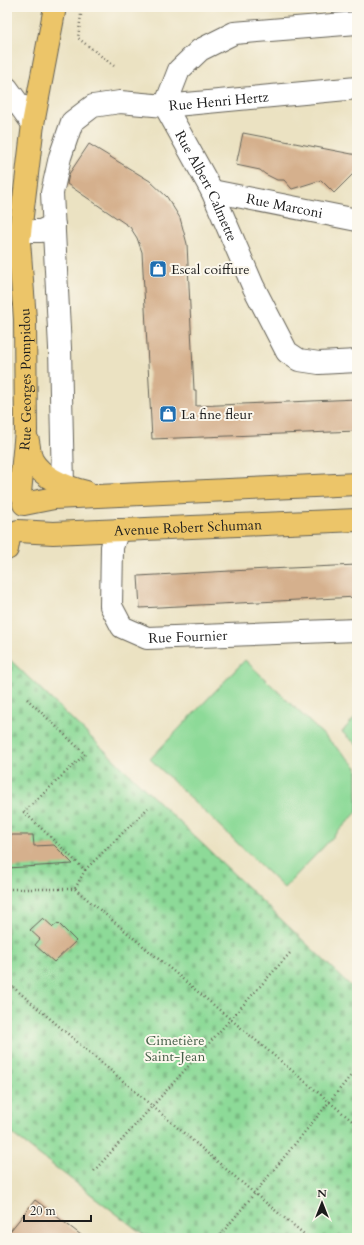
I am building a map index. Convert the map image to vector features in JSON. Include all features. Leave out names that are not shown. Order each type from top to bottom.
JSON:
[{"type":"main road","name":"Rue Georges Pompidou","points":[[10,539],[23,523],[25,513],[17,493],[26,431],[26,319],[20,236],[33,124],[55,7]]},
{"type":"main road","name":"Rue Georges Pompidou","points":[[7,280],[20,236]]},
{"type":"main road","points":[[26,431],[32,459],[40,471],[63,486],[98,496]]},
{"type":"main road","points":[[17,493],[54,498],[357,484]]},
{"type":"main road","name":"Avenue Robert Schuman","points":[[10,539],[53,533],[357,520]]},
{"type":"street","name":"Rue Henri Hertz","points":[[357,24],[234,33],[200,50],[179,70],[165,106],[357,88]]},
{"type":"street","points":[[7,88],[33,124]]},
{"type":"street","points":[[63,486],[60,348],[52,193],[60,157],[72,122],[93,106],[120,102],[165,106]]},
{"type":"street","name":"Rue Albert Calmette","points":[[165,106],[212,191],[252,286],[287,352],[299,360],[319,363],[357,361]]},
{"type":"street","points":[[25,189],[52,193]]},
{"type":"street","name":"Rue Marconi","points":[[212,191],[357,220]]},
{"type":"street","points":[[20,236],[41,231],[54,225]]},
{"type":"street","name":"Rue Fournier","points":[[118,530],[112,547],[111,606],[122,627],[146,638],[357,630]]},
{"type":"path","points":[[82,7],[78,38],[114,66]]},
{"type":"path","points":[[27,699],[85,754],[24,812],[85,870]]},
{"type":"path","points":[[75,889],[85,870],[148,808]]},
{"type":"path","points":[[7,889],[75,889],[357,1125]]},
{"type":"path","points":[[94,1170],[290,953]]},
{"type":"path","points":[[13,987],[254,1193],[309,1238]]},
{"type":"path","points":[[218,1238],[357,1068]]},
{"type":"green space","name":"Cimetière Saint-Jean","points":[[7,657],[357,992],[357,1238],[148,1238],[7,1130]]},
{"type":"green space","points":[[245,660],[357,767],[357,812],[284,888],[150,759]]},
{"type":"green space","points":[[357,715],[357,745],[342,732]]},
{"type":"building","points":[[243,133],[357,155],[357,170],[334,193],[321,180],[292,189],[284,180],[277,180],[260,170],[236,165]]},
{"type":"building","points":[[89,144],[150,181],[167,197],[180,218],[187,244],[196,406],[357,399],[357,431],[152,439],[142,252],[137,238],[130,227],[67,184],[69,174]]},
{"type":"building","points":[[357,565],[357,597],[140,608],[138,576]]},
{"type":"building","points":[[7,835],[33,835],[34,846],[54,845],[73,864],[7,868]]},
{"type":"building","points":[[43,918],[53,927],[58,923],[76,941],[54,962],[35,945],[40,939],[30,930]]},
{"type":"building","points":[[35,1200],[85,1238],[7,1238],[7,1235]]},
{"type":"place","name":"Escal coiffure","points":[[158,269]]},
{"type":"place","name":"La fine fleur","points":[[168,414]]}]
